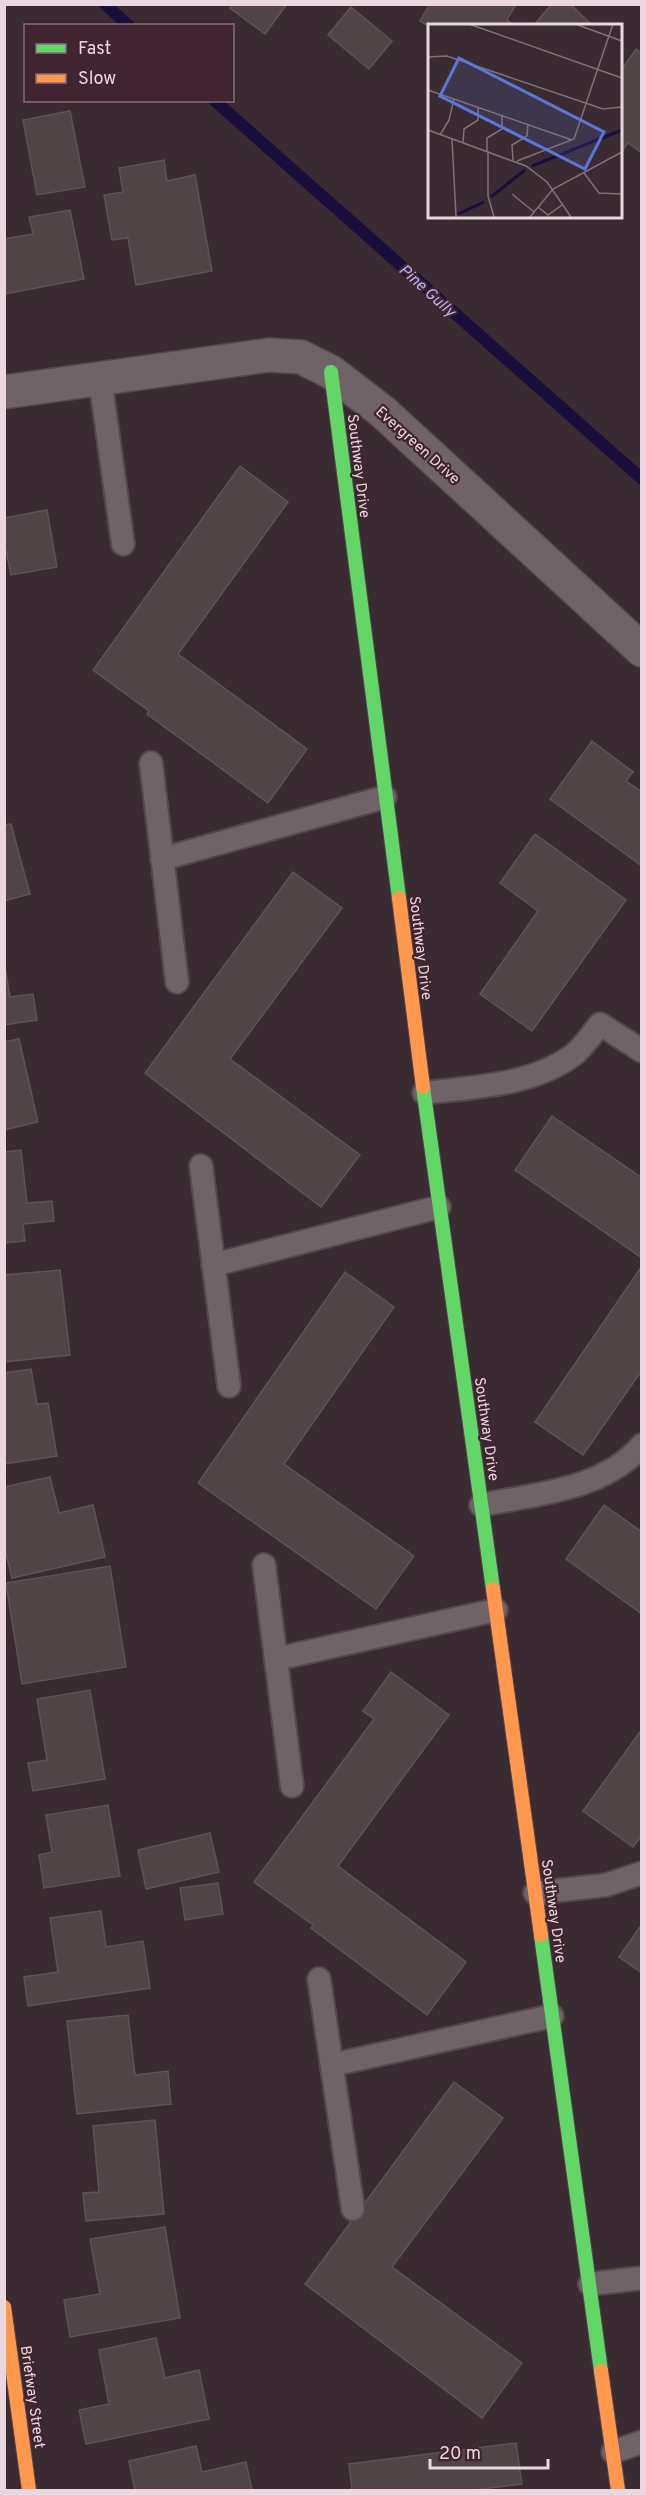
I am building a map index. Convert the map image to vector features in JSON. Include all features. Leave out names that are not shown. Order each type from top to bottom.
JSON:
[{"type":"street","name":"Evergreen Drive","points":[[4,392],[269,355],[301,357],[331,372],[383,412],[642,650]]},
{"type":"street","name":"Southway Drive","points":[[331,372],[439,1207],[618,2490]]},
{"type":"street","name":"Briefway Street","points":[[4,2307],[29,2490]]},
{"type":"lane","points":[[100,378],[123,544]]},
{"type":"lane","points":[[151,762],[177,982]]},
{"type":"lane","points":[[162,859],[385,797]]},
{"type":"lane","points":[[424,1093],[508,1082],[548,1070],[574,1055],[600,1024],[642,1051]]},
{"type":"lane","points":[[201,1166],[229,1386]]},
{"type":"lane","points":[[213,1265],[439,1207]]},
{"type":"lane","points":[[481,1504],[558,1490],[608,1474],[642,1445]]},
{"type":"lane","points":[[264,1565],[292,1786]]},
{"type":"lane","points":[[276,1659],[496,1610]]},
{"type":"lane","points":[[535,1893],[606,1885],[642,1873]]},
{"type":"lane","points":[[319,1979],[353,2210]]},
{"type":"lane","points":[[332,2065],[552,2016]]},
{"type":"lane","points":[[590,2284],[642,2278]]},
{"type":"lane","points":[[613,2452],[642,2442]]},
{"type":"building","points":[[233,4],[287,4],[265,34],[230,8]]},
{"type":"building","points":[[430,4],[516,4],[507,20],[513,24],[428,26],[420,21]]},
{"type":"building","points":[[552,4],[570,4],[591,24],[535,24]]},
{"type":"building","points":[[351,7],[392,41],[369,69],[328,35]]},
{"type":"building","points":[[636,49],[642,53],[642,153],[628,143],[622,151],[622,69]]},
{"type":"building","points":[[70,111],[85,187],[37,195],[23,120]]},
{"type":"building","points":[[164,160],[167,181],[195,175],[212,271],[136,285],[128,238],[112,240],[104,195],[123,192],[119,168]]},
{"type":"building","points":[[70,210],[84,279],[4,294],[4,239],[33,234],[29,217]]},
{"type":"building","points":[[240,466],[288,502],[178,654],[307,749],[268,803],[147,714],[149,711],[93,670]]},
{"type":"building","points":[[47,510],[57,567],[11,575],[4,541],[4,518]]},
{"type":"building","points":[[592,741],[633,772],[626,781],[642,792],[642,866],[550,799]]},
{"type":"building","points":[[11,824],[30,894],[4,901],[4,825]]},
{"type":"building","points":[[535,834],[626,900],[532,1031],[480,994],[538,911],[500,883]]},
{"type":"building","points":[[293,872],[342,908],[230,1059],[360,1155],[321,1207],[145,1073]]},
{"type":"building","points":[[4,961],[10,997],[33,994],[37,1020],[4,1025]]},
{"type":"building","points":[[19,1039],[38,1122],[4,1130],[4,1042]]},
{"type":"building","points":[[552,1116],[642,1178],[642,1258],[515,1170]]},
{"type":"building","points":[[21,1150],[27,1203],[52,1201],[54,1221],[23,1224],[25,1241],[4,1243],[4,1152]]},
{"type":"building","points":[[642,1266],[642,1370],[583,1455],[535,1422]]},
{"type":"building","points":[[60,1270],[70,1355],[4,1362],[4,1275]]},
{"type":"building","points":[[345,1272],[394,1307],[284,1464],[414,1556],[376,1609],[198,1483]]},
{"type":"building","points":[[31,1369],[37,1404],[48,1403],[57,1456],[4,1464],[4,1373]]},
{"type":"building","points":[[50,1477],[59,1513],[93,1505],[105,1557],[12,1578],[4,1545],[4,1487]]},
{"type":"building","points":[[604,1505],[642,1532],[642,1614],[566,1559]]},
{"type":"building","points":[[110,1566],[126,1667],[22,1684],[6,1583]]},
{"type":"building","points":[[391,1672],[449,1715],[338,1866],[466,1962],[427,2015],[311,1928],[313,1925],[254,1882],[374,1719],[363,1711]]},
{"type":"building","points":[[90,1690],[105,1779],[33,1791],[28,1763],[47,1760],[37,1699]]},
{"type":"building","points":[[642,1729],[642,1835],[633,1847],[583,1811]]},
{"type":"building","points":[[108,1805],[120,1876],[44,1888],[39,1855],[52,1852],[46,1815]]},
{"type":"building","points":[[210,1833],[219,1872],[146,1889],[138,1850]]},
{"type":"building","points":[[218,1883],[223,1914],[185,1920],[180,1888]]},
{"type":"building","points":[[101,1911],[106,1947],[143,1941],[150,1988],[28,2006],[24,1977],[58,1972],[50,1918]]},
{"type":"building","points":[[642,1924],[642,1973],[619,1957]]},
{"type":"building","points":[[128,2015],[135,2075],[168,2071],[171,2104],[77,2114],[67,2021]]},
{"type":"building","points":[[454,2082],[503,2118],[392,2267],[522,2363],[482,2418],[305,2284]]},
{"type":"building","points":[[155,2120],[164,2214],[86,2221],[83,2193],[99,2192],[93,2126]]},
{"type":"building","points":[[165,2227],[180,2318],[70,2337],[64,2300],[100,2294],[90,2239]]},
{"type":"building","points":[[156,2338],[165,2378],[199,2370],[209,2419],[86,2444],[79,2410],[109,2404],[99,2350]]},
{"type":"building","points":[[516,2443],[522,2484],[474,2490],[352,2490],[349,2464]]},
{"type":"building","points":[[196,2446],[202,2472],[246,2462],[252,2490],[135,2490],[129,2461]]},
{"type":"waterway","name":"Pine Gully","points":[[105,4],[127,24]]},
{"type":"waterway","name":"Pine Gully","points":[[216,102],[642,479]]},
{"type":"traffic: fast","points":[[331,372],[399,898]]},
{"type":"traffic: fast","points":[[423,1087],[493,1589]]},
{"type":"traffic: fast","points":[[541,1935],[601,2371]]},
{"type":"traffic: slow","points":[[399,898],[423,1087]]},
{"type":"traffic: slow","points":[[493,1589],[541,1935]]},
{"type":"traffic: slow","points":[[4,2307],[29,2490]]},
{"type":"traffic: slow","points":[[601,2371],[618,2490]]}]
